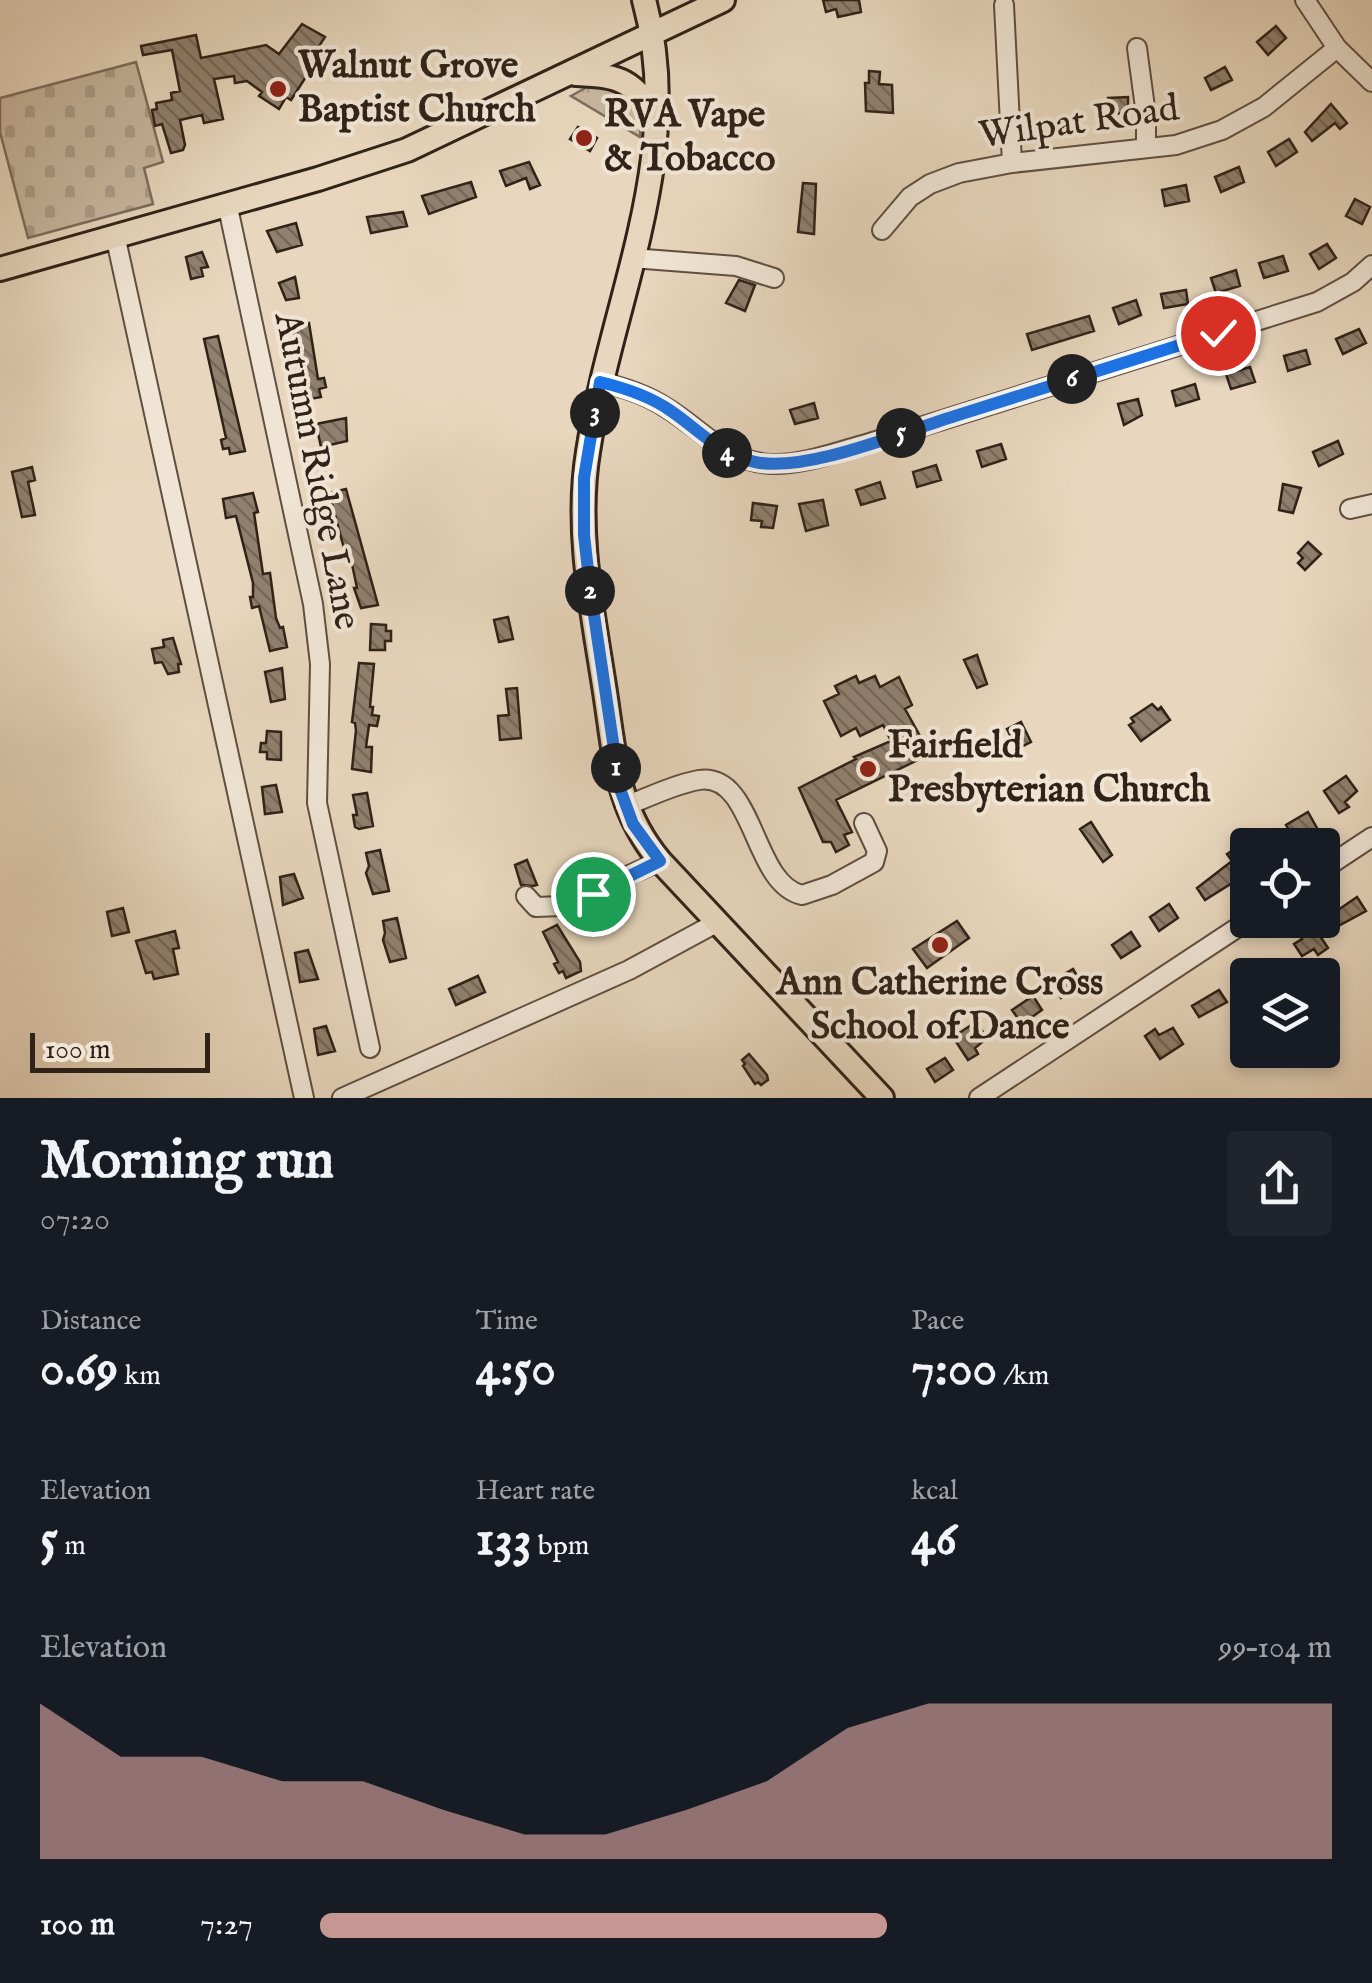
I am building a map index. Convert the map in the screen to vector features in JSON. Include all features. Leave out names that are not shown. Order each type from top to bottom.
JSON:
[{"type":"main road","points":[[644,0],[654,33],[658,119],[653,173],[600,382],[584,478],[584,535],[617,776],[625,806],[644,842],[882,1098]]},
{"type":"main road","points":[[0,269],[318,179],[406,150],[723,0]]},
{"type":"main road","points":[[570,74],[624,80],[636,88],[658,119]]},
{"type":"street","points":[[1305,0],[1337,48],[1372,82]]},
{"type":"street","points":[[1004,4],[1012,162]]},
{"type":"street","points":[[1137,48],[1146,148]]},
{"type":"street","name":"Wilpat Road","points":[[882,230],[910,198],[930,184],[959,173],[1012,162],[1196,140],[1246,118],[1337,48]]},
{"type":"street","name":"Autumn Ridge Lane","points":[[227,203],[313,604],[320,664],[318,803],[370,1048]]},
{"type":"street","points":[[115,235],[304,1098]]},
{"type":"street","points":[[632,258],[736,266],[774,278]]},
{"type":"street","points":[[600,382],[658,402],[738,458],[776,464],[797,462],[863,445],[1316,302],[1353,282],[1372,265]]},
{"type":"street","points":[[1350,509],[1372,504]]},
{"type":"street","points":[[625,806],[700,780],[720,784],[736,798],[780,883],[793,893],[802,894],[832,885],[874,862],[877,851],[864,823]]},
{"type":"street","points":[[1340,858],[1372,838]]},
{"type":"street","points":[[526,896],[536,907],[562,906],[660,861]]},
{"type":"street","points":[[342,1098],[629,970],[716,922]]},
{"type":"street","points":[[979,1098],[1230,933]]},
{"type":"green space","points":[[136,62],[163,162],[144,168],[153,204],[28,238],[0,132],[0,98]]},
{"type":"green space","points":[[594,83],[621,85],[641,112],[640,137],[571,96]]},
{"type":"building","points":[[823,0],[859,0],[861,12],[838,17],[836,9],[826,12]]},
{"type":"building","name":"Walnut Grove Baptist Church","points":[[302,24],[325,37],[317,49],[322,52],[291,100],[286,97],[279,109],[259,96],[262,92],[247,81],[235,83],[234,76],[214,79],[223,119],[204,123],[202,115],[180,120],[185,145],[183,150],[171,153],[162,124],[155,126],[152,110],[157,109],[156,103],[172,100],[171,93],[180,91],[172,50],[143,55],[141,46],[196,35],[201,58],[266,45],[279,54]]},
{"type":"building","points":[[1276,26],[1286,38],[1268,55],[1257,42]]},
{"type":"building","points":[[1225,67],[1232,80],[1211,90],[1205,78]]},
{"type":"building","points":[[869,71],[880,72],[879,84],[892,85],[893,113],[866,111],[865,83],[869,83]]},
{"type":"building","points":[[1128,97],[1128,113],[1109,114],[1108,98]]},
{"type":"building","points":[[1331,104],[1347,123],[1340,129],[1335,123],[1312,141],[1305,132]]},
{"type":"building","points":[[578,127],[597,138],[590,151],[570,139]]},
{"type":"building","points":[[1289,139],[1297,152],[1276,166],[1268,152]]},
{"type":"building","points":[[529,162],[540,185],[530,189],[526,178],[506,186],[500,171]]},
{"type":"building","points":[[1239,167],[1244,182],[1221,192],[1215,177]]},
{"type":"building","points":[[471,182],[476,197],[429,214],[422,196]]},
{"type":"building","points":[[803,183],[816,184],[814,234],[798,232]]},
{"type":"building","points":[[1186,185],[1189,201],[1165,206],[1162,190]]},
{"type":"building","points":[[1355,199],[1370,207],[1362,224],[1346,216]]},
{"type":"building","points":[[403,212],[407,226],[371,233],[367,217]]},
{"type":"building","points":[[296,223],[302,245],[277,252],[267,231]]},
{"type":"building","points":[[1327,244],[1336,258],[1319,269],[1310,254]]},
{"type":"building","points":[[202,252],[208,267],[201,268],[203,276],[191,279],[186,257]]},
{"type":"building","points":[[1283,256],[1288,271],[1264,278],[1259,263]]},
{"type":"building","points":[[1236,270],[1240,286],[1216,293],[1211,278]]},
{"type":"building","points":[[295,277],[299,298],[286,300],[279,283]]},
{"type":"building","points":[[739,280],[755,285],[745,311],[726,303]]},
{"type":"building","points":[[1186,290],[1188,304],[1164,308],[1161,294]]},
{"type":"building","points":[[1136,300],[1141,315],[1119,324],[1113,308]]},
{"type":"building","points":[[1089,316],[1094,331],[1032,350],[1027,334]]},
{"type":"building","points":[[309,323],[318,379],[324,378],[326,387],[319,389],[321,397],[304,400],[294,334],[296,326]]},
{"type":"building","points":[[1359,329],[1366,343],[1343,354],[1336,339]]},
{"type":"building","points":[[218,336],[245,451],[230,454],[229,448],[223,449],[221,440],[226,438],[204,339]]},
{"type":"building","points":[[1306,350],[1310,364],[1288,371],[1284,356]]},
{"type":"building","points":[[1250,367],[1255,382],[1231,389],[1226,374]]},
{"type":"building","points":[[1195,384],[1199,399],[1176,406],[1172,391]]},
{"type":"building","points":[[1138,399],[1142,415],[1124,425],[1118,404]]},
{"type":"building","points":[[814,403],[818,418],[795,424],[790,410]]},
{"type":"building","points":[[346,418],[347,441],[321,447],[316,424]]},
{"type":"building","points":[[1338,441],[1343,454],[1319,466],[1313,452]]},
{"type":"building","points":[[1001,444],[1006,459],[982,467],[977,451]]},
{"type":"building","points":[[936,465],[941,480],[917,487],[913,472]]},
{"type":"building","points":[[32,467],[35,480],[28,482],[35,515],[22,517],[12,472]]},
{"type":"building","points":[[880,482],[885,498],[861,505],[856,490]]},
{"type":"building","points":[[1283,484],[1301,488],[1293,513],[1279,510]]},
{"type":"building","points":[[346,489],[378,605],[361,608],[354,588],[352,564],[329,493]]},
{"type":"building","points":[[253,493],[263,574],[270,573],[276,618],[283,627],[287,647],[270,651],[259,606],[252,608],[253,583],[236,516],[226,518],[223,499]]},
{"type":"building","points":[[823,500],[828,525],[806,531],[799,504]]},
{"type":"building","points":[[753,503],[777,506],[773,528],[761,527],[762,521],[751,520]]},
{"type":"building","points":[[1308,542],[1321,554],[1305,570],[1298,563],[1303,558],[1298,553]]},
{"type":"building","points":[[508,617],[513,639],[499,642],[494,620]]},
{"type":"building","points":[[371,624],[386,625],[386,631],[391,631],[391,641],[385,641],[385,650],[370,650]]},
{"type":"building","points":[[173,638],[181,664],[179,672],[168,674],[162,662],[155,663],[152,649],[164,647],[163,640]]},
{"type":"building","points":[[977,655],[987,684],[977,688],[964,660]]},
{"type":"building","points":[[359,663],[374,664],[370,707],[372,715],[379,716],[377,726],[369,725],[366,747],[372,747],[371,772],[352,769],[356,730],[352,722]]},
{"type":"building","points":[[282,668],[285,699],[271,702],[265,672]]},
{"type":"building","name":"Fairfield Presbyterian Church","points":[[856,676],[859,683],[875,676],[880,687],[899,677],[912,705],[905,709],[930,754],[836,800],[852,832],[844,835],[849,845],[836,852],[831,842],[823,842],[799,788],[891,741],[883,725],[860,736],[856,728],[841,736],[824,701],[839,694],[835,686]]},
{"type":"building","points":[[517,688],[521,738],[500,740],[498,716],[509,715],[506,689]]},
{"type":"building","points":[[1152,704],[1158,710],[1161,707],[1170,720],[1141,741],[1129,725],[1134,722],[1131,718]]},
{"type":"building","points":[[1021,722],[1031,742],[1017,749],[1007,729]]},
{"type":"building","points":[[267,731],[281,732],[281,760],[267,759],[267,752],[260,752]]},
{"type":"building","points":[[1346,776],[1357,791],[1345,802],[1349,807],[1339,813],[1324,791]]},
{"type":"building","points":[[276,785],[282,812],[265,814],[262,787]]},
{"type":"building","points":[[367,793],[373,826],[359,829],[355,827],[353,795]]},
{"type":"building","points":[[1308,812],[1317,828],[1288,828],[1286,825]]},
{"type":"building","points":[[1091,822],[1112,855],[1103,862],[1080,829]]},
{"type":"building","points":[[380,850],[389,891],[373,894],[366,873],[366,853]]},
{"type":"building","points":[[527,860],[537,885],[521,885],[515,865]]},
{"type":"building","points":[[1230,863],[1230,884],[1205,900],[1197,888]]},
{"type":"building","points":[[294,874],[303,898],[283,905],[280,877]]},
{"type":"building","points":[[1357,897],[1366,911],[1340,925],[1340,909]]},
{"type":"building","points":[[1169,904],[1178,918],[1159,931],[1150,917]]},
{"type":"building","points":[[123,908],[129,932],[112,936],[107,912]]},
{"type":"building","points":[[397,918],[406,958],[390,962],[383,940],[383,921]]},
{"type":"building","name":"Ann Catherine Cross School of Dance","points":[[957,921],[969,938],[927,968],[913,949]]},
{"type":"building","points":[[557,925],[580,962],[581,971],[566,978],[554,964],[558,962],[543,932]]},
{"type":"building","points":[[175,931],[179,948],[173,949],[178,974],[154,979],[152,972],[146,973],[136,941]]},
{"type":"building","points":[[1131,932],[1140,946],[1121,958],[1112,945]]},
{"type":"building","points":[[1321,938],[1328,948],[1318,955],[1314,949],[1302,956],[1294,944],[1302,939]]},
{"type":"building","points":[[308,950],[318,979],[300,982],[295,953]]},
{"type":"building","points":[[1073,969],[1080,981],[1078,987],[1061,998],[1051,982]]},
{"type":"building","points":[[478,976],[485,992],[456,1005],[449,989]]},
{"type":"building","points":[[1219,990],[1227,1002],[1199,1017],[1192,1006]]},
{"type":"building","points":[[1033,996],[1042,1010],[1022,1024],[1012,1010]]},
{"type":"building","points":[[976,1022],[987,1038],[975,1048],[978,1054],[968,1060],[953,1037]]},
{"type":"building","points":[[326,1026],[335,1051],[318,1055],[314,1029]]},
{"type":"building","points":[[1173,1028],[1183,1044],[1160,1059],[1145,1036],[1155,1029],[1159,1035]]},
{"type":"building","points":[[749,1054],[767,1075],[768,1080],[761,1085],[755,1084],[743,1066],[742,1060]]},
{"type":"building","points":[[945,1058],[953,1070],[935,1082],[927,1069]]},
{"type":"place","name":"Walnut Grove Baptist Church","points":[[278,89]]},
{"type":"place","name":"RVA Vape & Tobacco","points":[[584,138]]},
{"type":"place","name":"Fairfield Presbyterian Church","points":[[868,769]]},
{"type":"place","name":"Ann Catherine Cross School of Dance","points":[[940,945]]},
{"type":"route","points":[[593,894],[660,861],[633,824],[620,789],[590,588],[584,535],[584,478],[600,382],[622,387],[668,408],[707,440],[738,458],[776,464],[863,445],[1218,333]]}]
